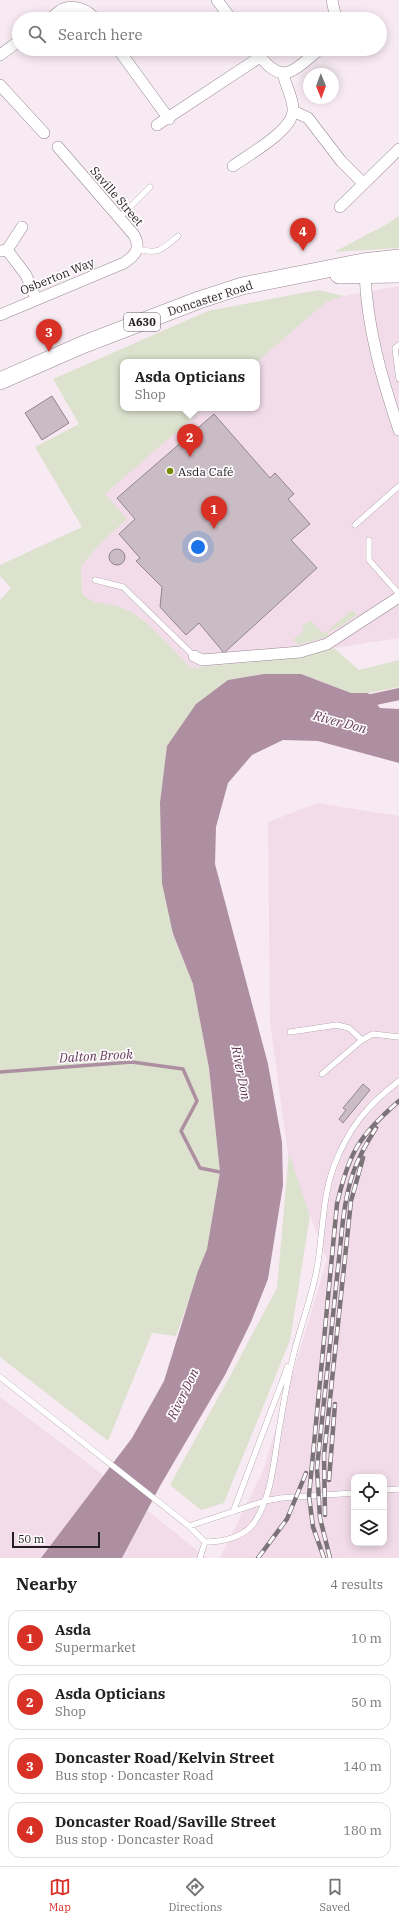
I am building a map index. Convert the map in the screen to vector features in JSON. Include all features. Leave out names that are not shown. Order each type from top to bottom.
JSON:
[{"type":"main road","name":"Doncaster Road","points":[[0,381],[82,345],[199,300],[242,286],[363,262],[399,258]]},
{"type":"main road","name":"Doncaster Road","points":[[289,277],[399,274]]},
{"type":"street","points":[[217,0],[226,12]]},
{"type":"street","points":[[332,0],[335,12]]},
{"type":"street","points":[[60,12],[64,9],[80,8],[88,12]]},
{"type":"street","points":[[0,55],[12,46]]},
{"type":"street","points":[[123,56],[169,118]]},
{"type":"street","points":[[157,125],[169,118],[253,56]]},
{"type":"street","points":[[260,56],[273,70],[283,73],[297,68],[312,56]]},
{"type":"street","points":[[233,166],[283,130],[292,118],[293,111],[283,73]]},
{"type":"street","points":[[0,85],[44,134]]},
{"type":"street","points":[[293,111],[308,118],[341,161],[362,183]]},
{"type":"street","name":"Saville Street","points":[[58,147],[134,235],[138,242],[138,249]]},
{"type":"street","points":[[340,206],[362,183],[399,149]]},
{"type":"street","points":[[22,227],[4,251],[26,276],[36,299]]},
{"type":"street","name":"Osberton Way","points":[[0,314],[124,263],[134,256],[138,249]]},
{"type":"street","points":[[365,274],[371,331],[382,382],[399,430]]},
{"type":"street","points":[[194,656],[202,660],[300,652],[327,644],[399,598]]},
{"type":"lane","points":[[119,218],[150,187]]},
{"type":"lane","points":[[138,249],[152,252],[159,251],[178,236]]},
{"type":"lane","points":[[399,345],[395,348],[399,379]]},
{"type":"lane","points":[[354,525],[399,486]]},
{"type":"lane","points":[[369,540],[369,560],[399,594]]},
{"type":"lane","points":[[95,580],[122,587],[194,656]]},
{"type":"lane","points":[[290,1032],[337,1025],[349,1028],[362,1040]]},
{"type":"lane","points":[[322,1074],[362,1040],[373,1034],[399,1037]]},
{"type":"lane","points":[[233,1512],[294,1352],[307,1310],[317,1268],[329,1183],[334,1167],[346,1138],[356,1122],[378,1097],[399,1081]]},
{"type":"lane","points":[[0,1377],[161,1503],[189,1526],[205,1542],[216,1542],[236,1537],[253,1524],[265,1501],[294,1352]]},
{"type":"lane","points":[[387,1490],[399,1489]]},
{"type":"lane","points":[[189,1526],[265,1501],[281,1498],[351,1493]]},
{"type":"lane","points":[[200,1558],[205,1542]]},
{"type":"shaded area","points":[[399,286],[399,638],[335,648],[304,657],[191,668],[140,617],[124,608],[92,602],[82,594],[81,566],[103,541],[126,519],[104,494],[201,411],[260,411],[260,359],[326,302],[344,296]]},
{"type":"shaded area","points":[[317,803],[399,816],[399,1558],[220,1558],[263,1471],[327,1260],[289,1160],[270,1023],[268,822]]},
{"type":"shaded area","points":[[0,1397],[89,1464],[207,1558],[0,1558]]},
{"type":"green space","points":[[399,216],[399,248],[334,252],[387,224]]},
{"type":"green space","points":[[318,290],[344,296],[326,302],[260,359],[120,359],[120,411],[201,411],[105,494],[127,519],[103,541],[81,566],[82,594],[98,603],[113,605],[125,609],[142,619],[191,668],[304,657],[334,648],[359,670],[399,660],[399,687],[368,693],[351,693],[301,674],[264,674],[228,680],[172,933],[193,984],[209,1068],[220,1172],[207,1250],[176,1336],[152,1333],[108,1441],[0,1357],[0,600],[11,588],[0,576],[0,565],[82,527],[35,447],[79,424],[53,379],[208,311]]},
{"type":"green space","points":[[352,610],[357,615],[343,625],[328,632],[328,636],[299,645],[293,640],[303,632],[302,627],[310,620],[324,634]]},
{"type":"green space","points":[[289,1153],[310,1216],[290,1340],[224,1503],[201,1510],[170,1485],[277,1288]]},
{"type":"water","name":"River Don","points":[[264,674],[301,674],[351,693],[368,693],[380,708],[399,709],[399,763],[318,741],[283,740],[252,755],[228,783],[216,827],[215,864],[268,1064],[282,1142],[283,1185],[268,1279],[251,1322],[225,1375],[160,1486],[122,1558],[41,1558],[132,1438],[164,1381],[198,1271],[207,1249],[220,1172],[209,1068],[193,984],[173,934],[162,883],[160,803],[167,746],[196,704],[228,680]]},
{"type":"building","points":[[52,396],[69,423],[42,440],[25,413]]},
{"type":"building","points":[[214,414],[270,478],[275,473],[294,494],[288,499],[310,524],[291,540],[317,568],[224,653],[199,623],[186,635],[160,607],[162,587],[136,561],[140,558],[119,534],[135,519],[117,498]]},
{"type":"building","points":[[114,549],[120,549],[125,554],[123,563],[120,565],[114,565],[109,560],[109,554]]},
{"type":"building","points":[[363,1084],[370,1090],[343,1123],[339,1119],[346,1110],[343,1108]]},
{"type":"waterway","points":[[357,703],[399,694]]},
{"type":"waterway","name":"Dalton Brook","points":[[0,1072],[132,1062],[183,1069],[197,1101],[181,1131],[200,1168],[220,1172]]},
{"type":"railway","points":[[324,1558],[313,1527],[309,1496],[337,1204],[346,1171],[358,1146],[374,1125],[399,1101]]},
{"type":"railway","points":[[330,1558],[320,1518],[317,1468],[343,1220],[350,1182],[358,1161],[376,1128]]},
{"type":"railway","points":[[325,1515],[324,1455],[351,1201],[363,1158]]},
{"type":"railway","points":[[329,1480],[335,1404]]},
{"type":"railway","points":[[258,1558],[287,1519],[306,1473]]},
{"type":"place","name":"Doncaster Road/Saville Street","points":[[303,251]]},
{"type":"place","name":"Doncaster Road/Kelvin Street","points":[[49,352]]},
{"type":"place","name":"Asda Opticians","points":[[190,457]]},
{"type":"place","name":"Asda Café","points":[[170,471]]},
{"type":"place","name":"Asda","points":[[214,529]]}]
